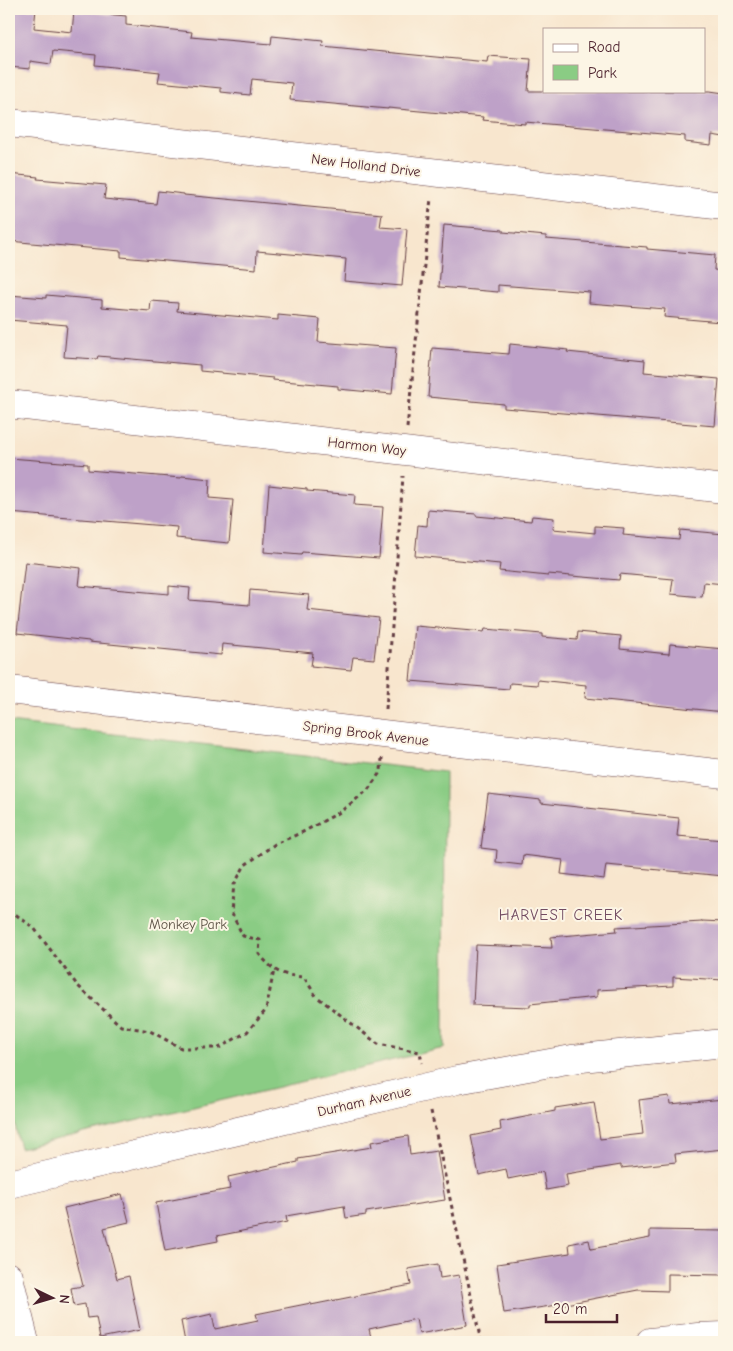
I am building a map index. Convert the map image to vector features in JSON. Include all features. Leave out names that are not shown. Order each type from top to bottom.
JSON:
[{"type":"street","name":"New Holland Drive","points":[[9,123],[724,206]]},
{"type":"street","name":"Harmon Way","points":[[9,404],[724,489]]},
{"type":"street","name":"Spring Brook Avenue","points":[[9,690],[724,774]]},
{"type":"street","name":"Durham Avenue","points":[[9,1184],[457,1080],[572,1059],[724,1043]]},
{"type":"street","points":[[9,1276],[25,1342]]},
{"type":"street","points":[[650,1342],[724,1336]]},
{"type":"path","points":[[433,173],[405,451],[382,771],[368,790],[340,812],[275,844],[245,865],[234,886],[231,912],[244,936],[260,940],[258,954],[274,970],[290,976],[304,977],[316,996],[378,1044],[420,1052],[481,1342]]},
{"type":"path","points":[[9,911],[34,928],[77,985],[121,1026],[150,1031],[182,1048],[219,1048],[247,1032],[266,1010],[274,970]]},
{"type":"green space","name":"Monkey Park","points":[[9,722],[445,772],[444,1048],[20,1148],[9,1097]]},
{"type":"building","points":[[9,9],[36,9],[34,28],[72,32],[74,11],[126,16],[126,25],[192,32],[191,37],[271,44],[272,36],[323,41],[322,46],[487,62],[488,56],[531,59],[528,91],[710,91],[724,93],[724,137],[712,135],[711,145],[685,142],[685,136],[525,122],[525,124],[482,120],[483,117],[290,100],[292,83],[252,79],[250,95],[221,92],[221,88],[158,82],[160,72],[95,65],[96,55],[53,51],[51,64],[30,61],[30,69],[9,67]]},
{"type":"building","points":[[9,174],[38,177],[37,179],[106,185],[104,199],[156,204],[158,191],[382,214],[380,227],[407,229],[402,286],[344,281],[346,259],[257,251],[256,269],[121,257],[121,251],[9,241]]},
{"type":"building","points":[[444,225],[503,230],[503,232],[546,236],[546,239],[647,247],[647,249],[715,255],[714,270],[724,271],[721,322],[664,317],[665,309],[589,303],[590,292],[498,285],[498,292],[439,287]]},
{"type":"building","points":[[9,295],[46,298],[46,295],[102,300],[102,307],[150,311],[151,301],[178,303],[177,311],[278,320],[278,315],[320,319],[318,342],[396,348],[392,394],[338,389],[338,386],[273,380],[273,378],[200,371],[200,365],[98,356],[97,359],[64,357],[67,325],[9,320]]},
{"type":"building","points":[[510,344],[645,360],[644,372],[719,379],[715,426],[504,408],[504,404],[428,397],[432,348],[509,354]]},
{"type":"building","points":[[9,458],[88,464],[88,470],[210,479],[209,498],[233,500],[229,543],[176,538],[177,527],[9,513]]},
{"type":"building","points":[[269,485],[307,489],[307,491],[355,495],[354,505],[383,507],[379,558],[302,552],[301,555],[264,552]]},
{"type":"building","points":[[428,510],[531,521],[532,516],[554,518],[553,529],[595,533],[595,526],[624,528],[623,535],[679,540],[680,530],[724,534],[724,584],[704,582],[702,597],[671,594],[673,579],[620,574],[619,580],[548,574],[548,576],[499,571],[500,564],[415,556],[418,525],[427,526]]},
{"type":"building","points":[[25,562],[81,568],[79,586],[169,594],[169,586],[190,588],[189,600],[249,605],[250,590],[309,595],[307,610],[379,618],[374,659],[353,657],[351,670],[311,666],[313,653],[222,644],[221,655],[17,633]]},
{"type":"building","points":[[415,626],[484,632],[485,629],[542,634],[542,637],[577,640],[578,632],[621,636],[620,649],[669,654],[670,644],[724,649],[724,712],[585,698],[586,685],[538,680],[537,685],[510,683],[509,689],[410,681]]},
{"type":"building","points":[[488,794],[541,800],[541,803],[679,818],[677,836],[724,840],[724,876],[606,865],[604,879],[561,874],[563,860],[523,855],[522,865],[496,862],[497,850],[481,848]]},
{"type":"building","points":[[702,921],[724,922],[724,980],[673,977],[673,986],[597,990],[597,997],[530,1004],[530,1007],[473,1005],[476,945],[552,948],[551,937],[617,931],[616,927]]},
{"type":"building","points":[[669,1096],[670,1104],[724,1099],[724,1149],[675,1154],[676,1162],[621,1168],[621,1165],[566,1174],[568,1186],[546,1190],[543,1172],[508,1179],[506,1169],[479,1175],[471,1136],[501,1130],[500,1122],[555,1111],[555,1108],[594,1102],[600,1139],[643,1134],[639,1100]]},
{"type":"building","points":[[408,1136],[410,1155],[437,1151],[445,1200],[366,1212],[366,1215],[346,1218],[344,1206],[286,1216],[287,1222],[217,1236],[218,1241],[165,1251],[156,1203],[230,1189],[228,1177],[298,1162],[298,1159],[372,1147],[371,1142]]},
{"type":"building","points":[[122,1194],[129,1222],[104,1228],[117,1279],[129,1276],[140,1330],[100,1338],[96,1317],[87,1318],[85,1304],[74,1306],[71,1288],[83,1286],[64,1208]]},
{"type":"building","points":[[650,1230],[724,1231],[724,1275],[668,1274],[668,1291],[638,1290],[504,1313],[497,1264],[570,1253],[569,1244],[589,1240],[591,1249],[650,1238]]},
{"type":"building","points":[[438,1264],[440,1278],[459,1275],[467,1325],[419,1334],[416,1319],[369,1329],[372,1342],[185,1342],[181,1321],[212,1314],[215,1329],[258,1320],[256,1314],[411,1285],[408,1269]]},
{"type":"district","name":"HARVEST CREEK","points":[[561,915]]}]
